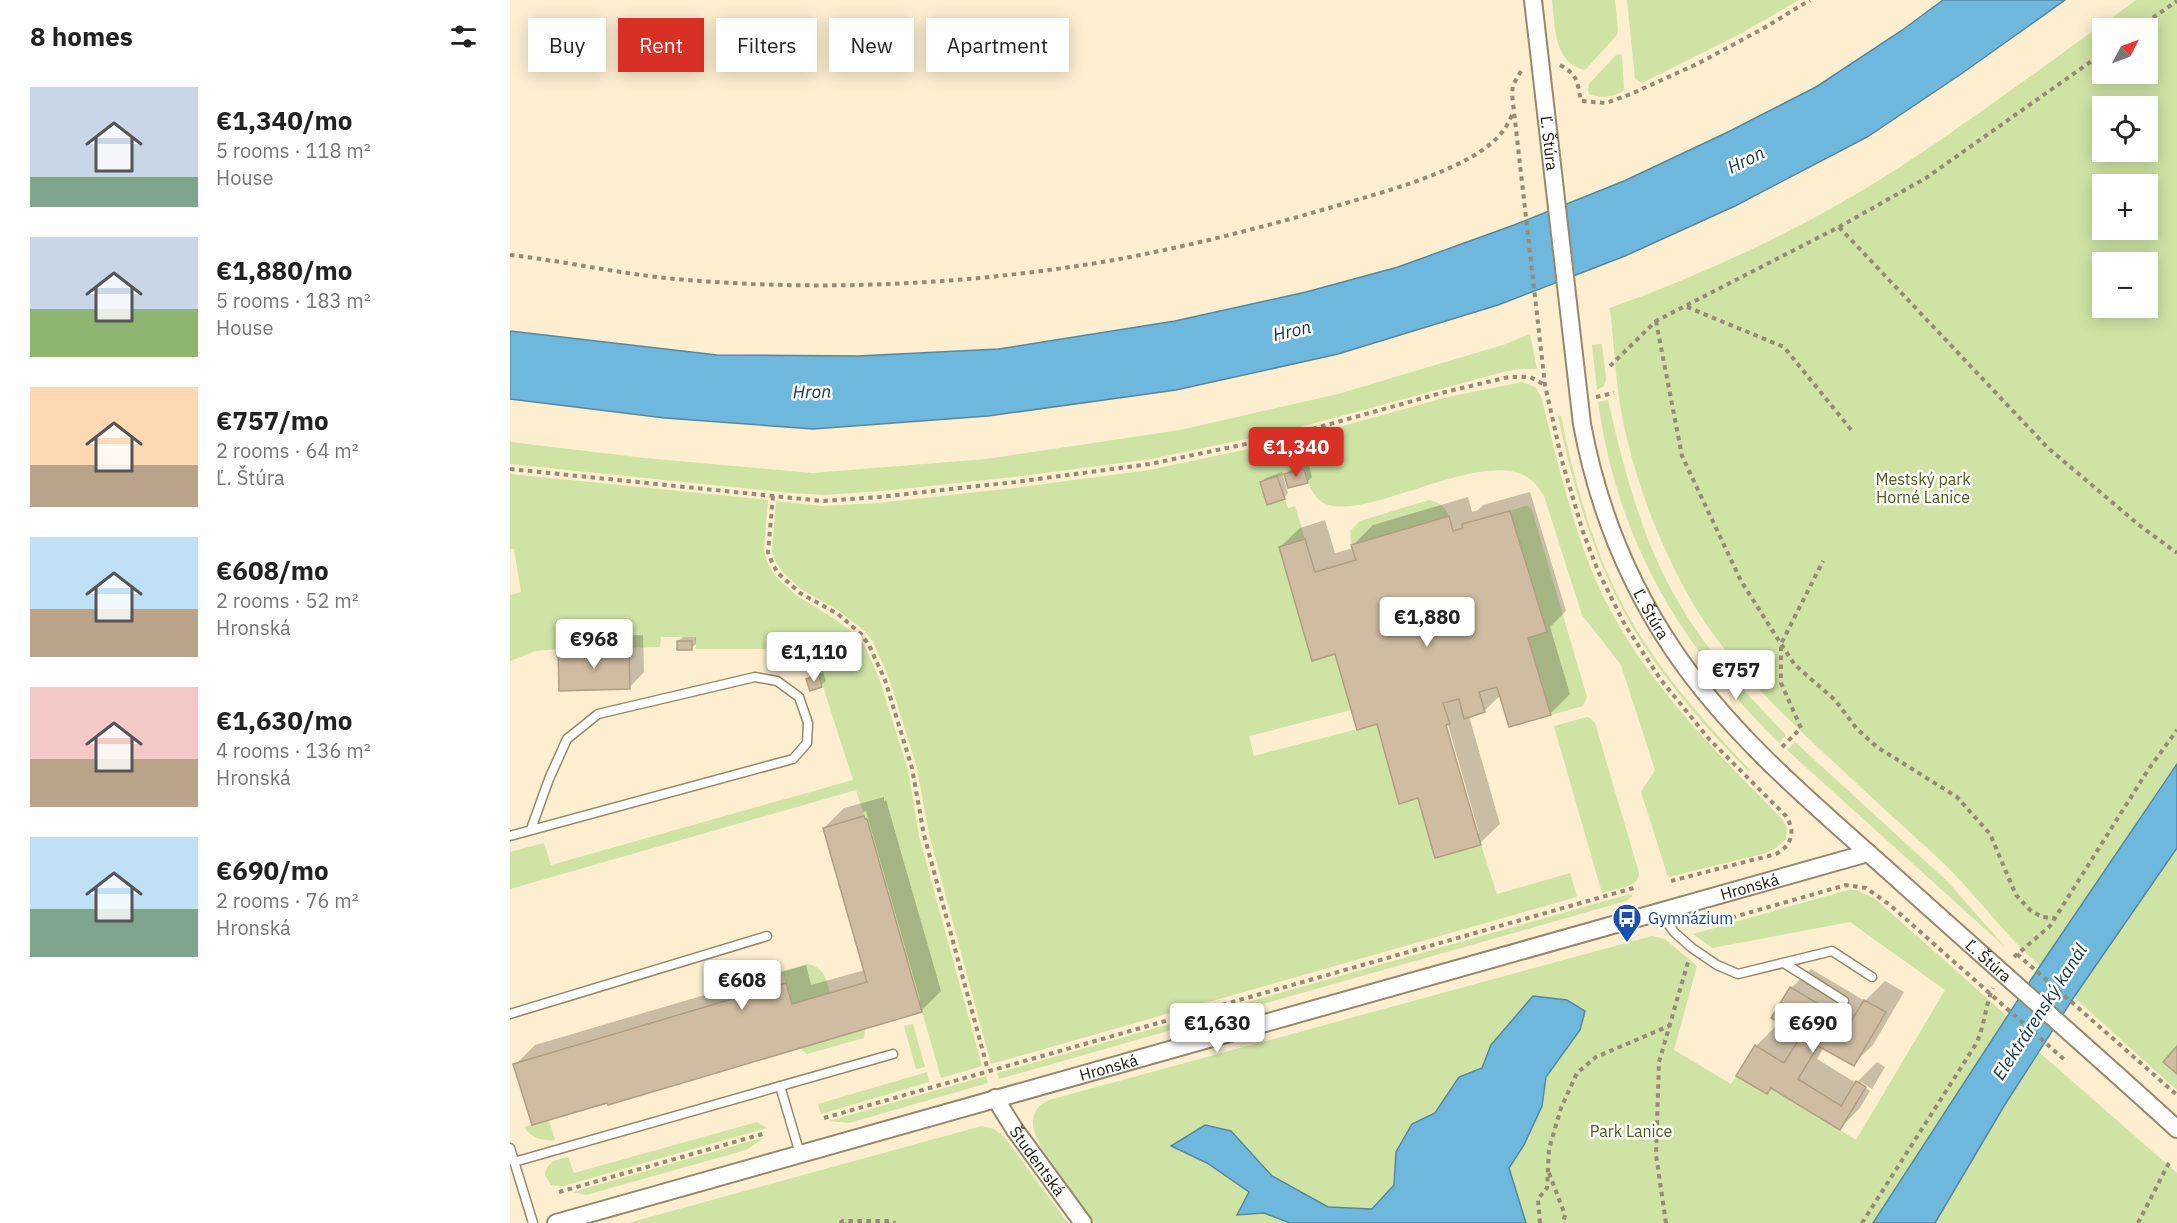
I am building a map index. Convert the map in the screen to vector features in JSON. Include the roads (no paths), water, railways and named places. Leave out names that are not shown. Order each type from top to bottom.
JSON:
[{"type":"street","name":"Ľ. Štúra","points":[[1533,0],[1571,349],[1582,424],[1600,498],[1626,566],[1648,610],[1674,652],[1703,690],[1768,762],[2177,1129]]},
{"type":"street","name":"Hronská","points":[[556,1223],[1868,853]]},
{"type":"street","name":"Študentská","points":[[995,1098],[1015,1130],[1083,1223]]},
{"type":"lane","points":[[510,836],[793,759],[807,743],[808,723],[799,697],[777,681],[755,677],[598,714],[567,739],[549,779],[531,829]]},
{"type":"lane","points":[[1660,912],[1674,932],[1692,948],[1738,974],[1832,951],[1872,977]]},
{"type":"lane","points":[[510,1014],[767,936]]},
{"type":"lane","points":[[1784,963],[1844,1001]]},
{"type":"lane","points":[[514,1162],[893,1054]]},
{"type":"lane","points":[[780,1086],[800,1154]]},
{"type":"lane","points":[[510,1148],[533,1223]]},
{"type":"water","name":"Hron","points":[[1943,0],[2065,0],[1867,137],[1735,206],[1625,256],[1498,305],[1338,354],[1176,390],[988,416],[813,429],[665,418],[510,399],[510,331],[717,355],[858,356],[999,349],[1175,321],[1306,292],[1398,267],[1514,225],[1624,181],[1728,132],[1816,87],[1901,31]]},
{"type":"water","name":"Elektrárenský kanál","points":[[2177,764],[2177,848],[2074,997],[2004,1106],[1935,1223],[1873,1223],[2040,966]]},
{"type":"water","points":[[1533,996],[1567,1000],[1585,1011],[1580,1030],[1546,1077],[1542,1106],[1524,1145],[1509,1168],[1526,1223],[1290,1223],[1264,1213],[1237,1215],[1249,1192],[1207,1163],[1171,1146],[1205,1125],[1231,1131],[1272,1176],[1328,1207],[1372,1209],[1394,1185],[1396,1152],[1412,1124],[1435,1113],[1459,1077],[1482,1068],[1491,1045]]},
{"type":"place","name":"Gymnázium","points":[[1627,944]]},
{"type":"park label","name":"Mestský park Horné Lanice","points":[[1923,488]]},
{"type":"park label","name":"Park Lanice","points":[[1631,1131]]}]
